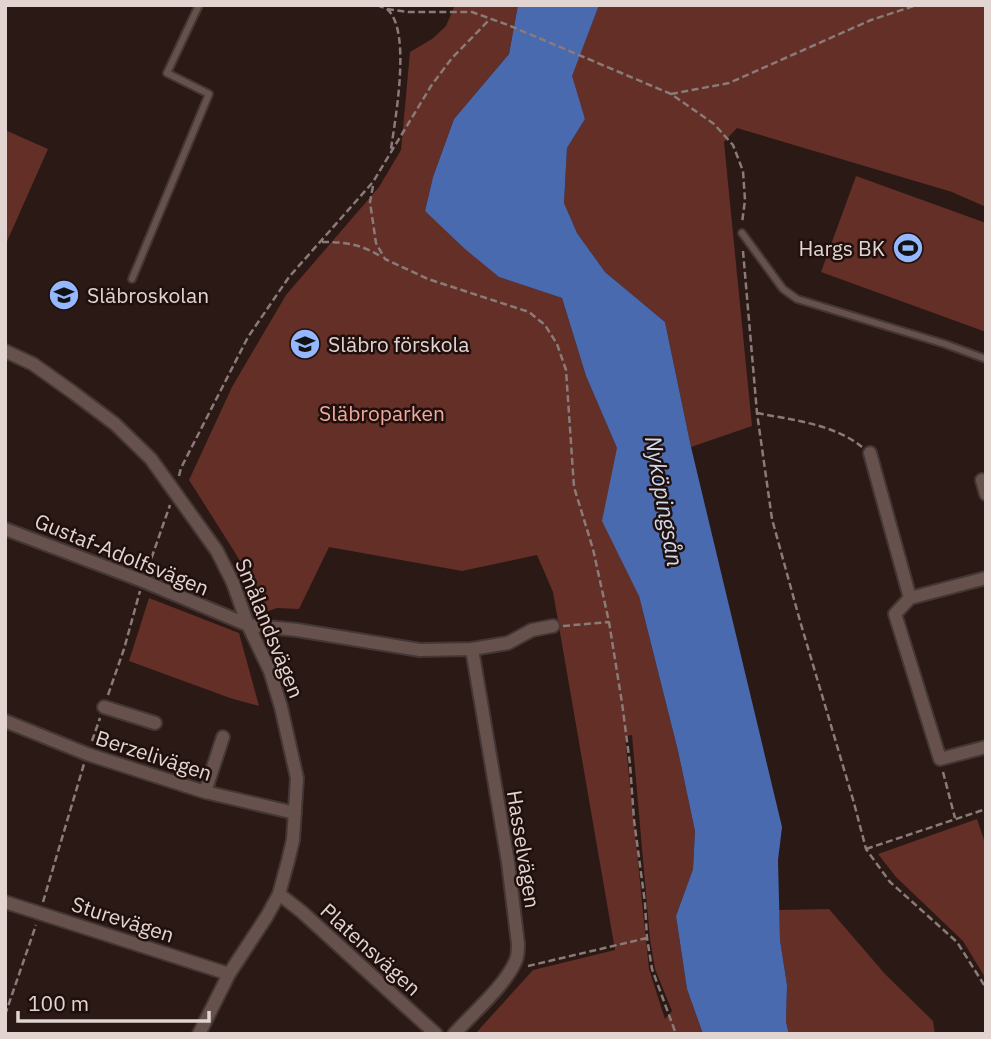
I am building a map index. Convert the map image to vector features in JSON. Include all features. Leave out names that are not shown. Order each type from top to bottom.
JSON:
[{"type":"street","name":"Smålandsvägen","points":[[5,351],[33,364],[71,391],[115,424],[151,459],[217,551],[270,671],[281,707],[297,778],[293,839],[279,894],[229,974],[199,1034]]},
{"type":"street","points":[[870,453],[910,598]]},
{"type":"street","points":[[982,480],[986,494]]},
{"type":"street","name":"Gustaf-Adolfsvägen","points":[[5,528],[248,625],[297,630],[420,650],[472,649],[508,643],[532,630],[553,626]]},
{"type":"street","points":[[986,578],[910,598],[895,614],[940,759],[986,747]]},
{"type":"street","name":"Hasselvägen","points":[[454,1034],[496,989],[512,967],[517,958],[518,944],[508,862],[472,649]]},
{"type":"street","points":[[104,707],[155,723]]},
{"type":"street","name":"Berzelivägen","points":[[5,721],[87,754],[205,792],[295,813]]},
{"type":"street","points":[[205,792],[223,737]]},
{"type":"street","name":"Platensvägen","points":[[279,894],[436,1034]]},
{"type":"street","name":"Sturevägen","points":[[5,902],[229,974]]},
{"type":"lane","points":[[132,279],[209,94],[167,73],[199,5]]},
{"type":"lane","points":[[741,233],[783,289],[797,299],[986,359]]},
{"type":"path","points":[[377,5],[408,12],[472,12],[508,25],[671,94],[714,124],[733,145],[743,171],[741,233],[757,413],[772,519],[866,849],[890,882],[957,942],[986,988]]},
{"type":"path","points":[[472,12],[474,5]]},
{"type":"path","points":[[671,94],[729,83],[871,20],[917,5]]},
{"type":"path","points":[[387,9],[396,23],[401,54],[391,153]]},
{"type":"path","points":[[174,492],[181,468],[248,337],[289,277],[373,183],[431,86],[452,58],[490,19]]},
{"type":"path","points":[[373,183],[370,202],[376,243],[385,259]]},
{"type":"path","points":[[322,242],[347,242],[366,248],[428,279],[529,312],[545,325],[557,344],[566,370],[574,487],[593,549],[609,622],[622,703],[652,969],[676,1034]]},
{"type":"path","points":[[757,413],[816,425],[854,440],[870,453]]},
{"type":"path","points":[[553,626],[609,622]]},
{"type":"path","points":[[5,1015],[40,912],[87,754],[124,649]]},
{"type":"path","points":[[940,759],[955,818]]},
{"type":"path","points":[[866,849],[986,809]]},
{"type":"path","points":[[512,967],[526,967],[647,938]]},
{"type":"green space","name":"Släbroparken","points":[[455,5],[518,5],[509,54],[454,119],[433,177],[425,211],[499,277],[562,298],[586,376],[617,448],[639,596],[695,831],[693,869],[676,916],[687,989],[703,1034],[475,1034],[533,970],[615,950],[553,592],[537,555],[462,571],[329,547],[299,609],[277,608],[263,613],[252,582],[189,480],[232,387],[286,295],[379,187],[401,150],[410,52],[432,39],[446,26]],"holes":[[[632,735],[655,969],[672,1011],[665,1019],[649,969],[625,736]]]},
{"type":"green space","points":[[599,5],[986,5],[986,207],[952,192],[737,128],[724,142],[752,426],[691,447],[665,322],[605,272],[577,233],[564,203],[567,148],[585,119],[571,76]]},
{"type":"green space","points":[[5,130],[48,149],[5,246]]},
{"type":"green space","name":"Hargs BK","points":[[856,176],[986,223],[986,332],[821,272]]},
{"type":"green space","points":[[149,598],[239,633],[259,706],[129,661]]},
{"type":"green space","points":[[977,819],[986,846],[986,979],[963,941],[896,877],[878,854]]},
{"type":"green space","points":[[829,909],[885,974],[933,1021],[935,1034],[789,1034],[779,910]]},
{"type":"water","name":"Nyköpingsån","points":[[518,5],[599,5],[572,76],[585,119],[567,148],[564,203],[577,233],[605,272],[665,322],[691,447],[782,827],[778,860],[780,940],[787,985],[786,1022],[789,1034],[703,1034],[687,989],[676,916],[693,869],[695,831],[639,596],[602,521],[617,448],[586,376],[562,298],[499,277],[425,211],[433,177],[454,119],[509,54]]},
{"type":"place","name":"Hargs BK","points":[[908,248]]},
{"type":"place","name":"Släbroskolan","points":[[64,295]]},
{"type":"place","name":"Släbro förskola","points":[[305,344]]}]
